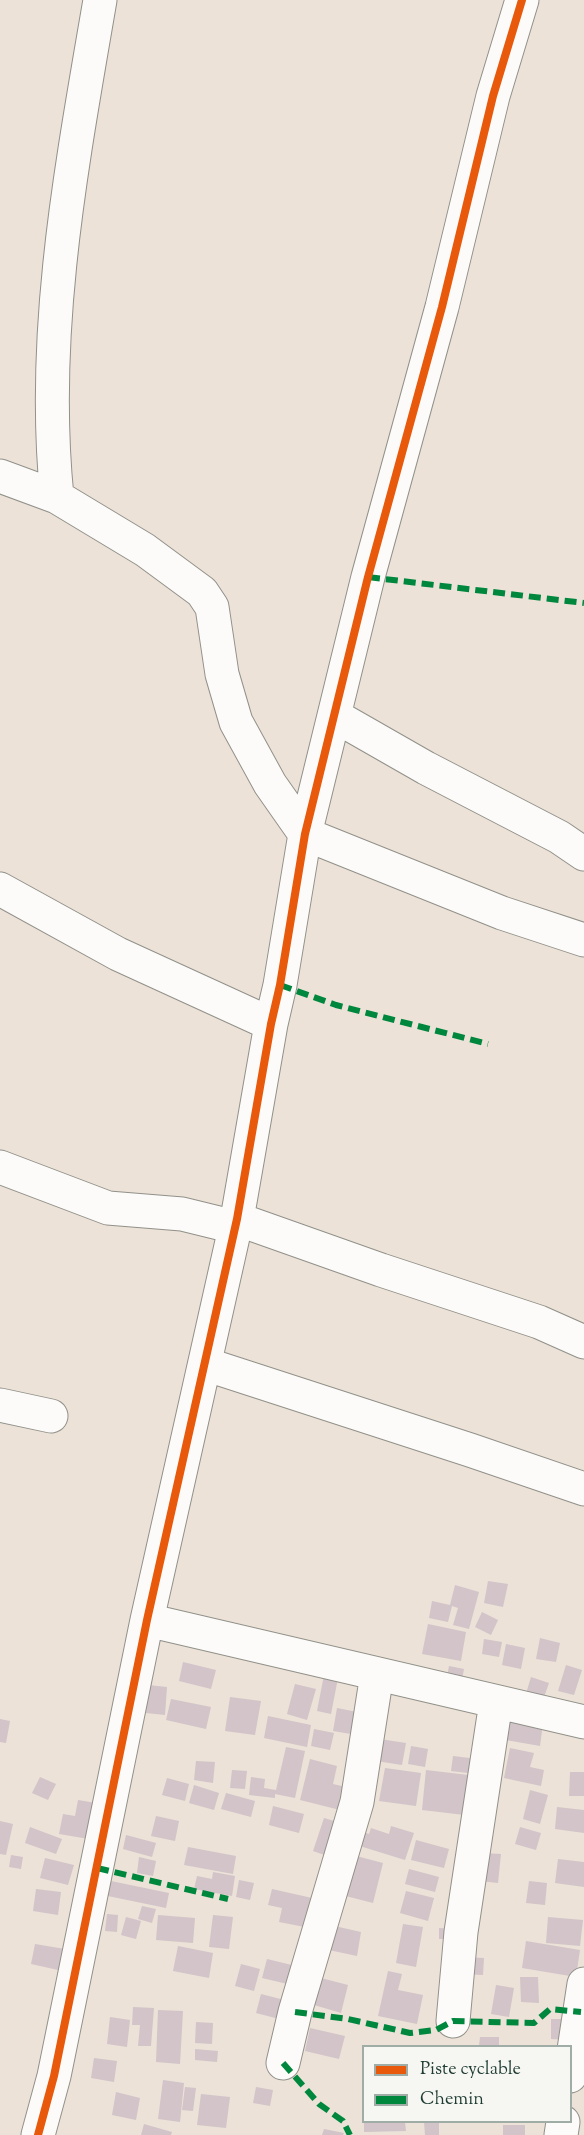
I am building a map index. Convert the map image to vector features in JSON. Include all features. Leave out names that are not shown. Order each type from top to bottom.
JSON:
[{"type":"street","points":[[57,497],[53,450],[52,357],[58,262],[100,0]]},
{"type":"street","points":[[38,2135],[54,2076],[147,1620],[236,1223],[305,834],[368,577],[444,296],[493,96],[522,0]]},
{"type":"street","points":[[0,476],[57,497],[145,550],[202,592],[213,607],[222,674],[236,722],[270,784],[305,834],[501,913],[584,940]]},
{"type":"street","points":[[335,716],[426,768],[559,837],[584,854]]},
{"type":"street","points":[[0,889],[118,954],[271,1024]]},
{"type":"street","points":[[0,1167],[108,1208],[182,1214],[236,1223],[539,1322],[584,1342]]},
{"type":"street","points":[[205,1364],[584,1489]]},
{"type":"street","points":[[0,1405],[51,1416]]},
{"type":"street","points":[[147,1620],[584,1722]]},
{"type":"street","points":[[283,2063],[295,2012],[357,1802],[377,1674]]},
{"type":"street","points":[[453,2021],[461,1932],[496,1702]]},
{"type":"street","points":[[572,2063],[584,1984]]},
{"type":"building","points":[[488,1581],[508,1584],[503,1607],[484,1603]]},
{"type":"building","points":[[455,1585],[479,1592],[469,1629],[453,1625],[458,1608],[452,1606],[448,1622],[429,1618],[432,1601],[450,1605]]},
{"type":"building","points":[[482,1612],[498,1620],[491,1635],[475,1627]]},
{"type":"building","points":[[428,1624],[466,1632],[461,1661],[422,1654]]},
{"type":"building","points":[[540,1638],[560,1643],[556,1662],[536,1659]]},
{"type":"building","points":[[484,1639],[502,1642],[499,1657],[482,1654]]},
{"type":"building","points":[[506,1644],[525,1648],[521,1669],[502,1665]]},
{"type":"building","points":[[183,1662],[216,1670],[211,1689],[179,1681]]},
{"type":"building","points":[[566,1665],[582,1670],[574,1695],[558,1691]]},
{"type":"building","points":[[449,1666],[464,1669],[462,1680],[447,1677]]},
{"type":"building","points":[[324,1675],[338,1678],[331,1714],[317,1711]]},
{"type":"building","points":[[531,1677],[549,1683],[542,1703],[525,1697]]},
{"type":"building","points":[[295,1684],[316,1689],[307,1720],[287,1714]]},
{"type":"building","points":[[148,1685],[167,1687],[165,1715],[146,1713]]},
{"type":"building","points":[[230,1697],[261,1701],[255,1735],[225,1731]]},
{"type":"building","points":[[171,1699],[211,1707],[206,1729],[166,1720]]},
{"type":"building","points":[[337,1708],[367,1714],[363,1736],[333,1731]]},
{"type":"building","points":[[268,1716],[311,1725],[307,1747],[264,1738]]},
{"type":"building","points":[[503,1717],[543,1723],[540,1746],[500,1739]]},
{"type":"building","points":[[0,1719],[10,1721],[6,1743],[0,1742]]},
{"type":"building","points":[[314,1729],[334,1733],[330,1750],[311,1746]]},
{"type":"building","points":[[373,1738],[406,1743],[402,1765],[370,1760]]},
{"type":"building","points":[[411,1746],[428,1749],[425,1767],[408,1764]]},
{"type":"building","points":[[286,1747],[305,1751],[295,1798],[275,1794],[275,1798],[249,1795],[251,1777],[265,1779],[264,1788],[276,1790]]},
{"type":"building","points":[[510,1748],[534,1753],[530,1767],[544,1770],[541,1786],[504,1778]]},
{"type":"building","points":[[453,1756],[478,1759],[476,1774],[451,1771]]},
{"type":"building","points":[[310,1759],[337,1766],[333,1784],[346,1787],[348,1812],[300,1800]]},
{"type":"building","points":[[196,1761],[215,1762],[213,1783],[194,1780]]},
{"type":"building","points":[[385,1768],[421,1773],[416,1806],[379,1801]]},
{"type":"building","points":[[232,1770],[247,1771],[245,1789],[230,1788]]},
{"type":"building","points":[[426,1770],[477,1776],[473,1816],[422,1810]]},
{"type":"building","points":[[570,1772],[584,1772],[584,1796],[569,1796]]},
{"type":"building","points":[[40,1777],[56,1784],[48,1800],[32,1793]]},
{"type":"building","points":[[167,1778],[189,1784],[185,1801],[162,1795]]},
{"type":"building","points":[[194,1785],[219,1793],[214,1810],[189,1803]]},
{"type":"building","points":[[530,1790],[548,1795],[540,1824],[523,1819]]},
{"type":"building","points":[[226,1793],[255,1801],[251,1817],[221,1809]]},
{"type":"building","points":[[78,1800],[96,1803],[89,1839],[59,1834],[63,1814],[75,1816]]},
{"type":"building","points":[[273,1806],[304,1814],[299,1833],[269,1825]]},
{"type":"building","points":[[557,1807],[584,1810],[584,1833],[555,1829]]},
{"type":"building","points":[[156,1816],[179,1821],[175,1841],[151,1836]]},
{"type":"building","points":[[324,1818],[344,1824],[333,1858],[313,1851]]},
{"type":"building","points":[[0,1821],[13,1824],[6,1855],[0,1854]]},
{"type":"building","points":[[391,1826],[414,1833],[405,1860],[350,1843],[354,1829],[369,1834],[371,1828],[389,1834]]},
{"type":"building","points":[[30,1827],[62,1839],[56,1854],[25,1843]]},
{"type":"building","points":[[520,1827],[541,1833],[536,1850],[515,1844]]},
{"type":"building","points":[[126,1835],[156,1843],[152,1857],[123,1849]]},
{"type":"building","points":[[416,1840],[449,1849],[444,1868],[411,1860]]},
{"type":"building","points":[[188,1847],[236,1856],[233,1874],[184,1865]]},
{"type":"building","points":[[345,1853],[383,1863],[373,1903],[334,1893]]},
{"type":"building","points":[[482,1853],[501,1854],[498,1883],[480,1881]]},
{"type":"building","points":[[11,1855],[23,1857],[21,1869],[9,1867]]},
{"type":"building","points":[[139,1857],[156,1861],[153,1876],[137,1873]]},
{"type":"building","points":[[45,1858],[74,1865],[68,1885],[40,1878]]},
{"type":"building","points":[[558,1859],[584,1862],[584,1887],[555,1883]]},
{"type":"building","points":[[409,1869],[439,1877],[435,1892],[405,1884]]},
{"type":"building","points":[[213,1872],[235,1876],[232,1896],[194,1889],[197,1876],[212,1879]]},
{"type":"building","points":[[106,1880],[169,1893],[166,1908],[103,1895]]},
{"type":"building","points":[[239,1880],[254,1883],[250,1900],[236,1897]]},
{"type":"building","points":[[529,1881],[547,1883],[545,1905],[526,1903]]},
{"type":"building","points":[[36,1889],[61,1892],[58,1915],[33,1911]]},
{"type":"building","points":[[272,1889],[321,1900],[315,1929],[279,1922],[282,1908],[268,1905]]},
{"type":"building","points":[[406,1891],[434,1898],[428,1921],[400,1913]]},
{"type":"building","points":[[142,1906],[156,1909],[152,1923],[138,1919]]},
{"type":"building","points":[[107,1914],[118,1915],[117,1932],[105,1931]]},
{"type":"building","points":[[158,1915],[195,1918],[193,1943],[156,1940]]},
{"type":"building","points":[[213,1915],[233,1917],[229,1949],[209,1947]]},
{"type":"building","points":[[126,1917],[141,1921],[136,1939],[121,1935]]},
{"type":"building","points":[[548,1917],[583,1920],[580,1946],[546,1943]]},
{"type":"building","points":[[403,1924],[423,1927],[416,1967],[396,1963]]},
{"type":"building","points":[[330,1925],[361,1932],[357,1956],[324,1949]]},
{"type":"building","points":[[439,1928],[453,1929],[453,1939],[439,1939]]},
{"type":"building","points":[[526,1941],[580,1950],[576,1977],[522,1968]]},
{"type":"building","points":[[35,1944],[71,1950],[67,1972],[31,1964]]},
{"type":"building","points":[[178,1946],[213,1953],[209,1978],[173,1971]]},
{"type":"building","points":[[463,1957],[484,1958],[483,1975],[462,1974]]},
{"type":"building","points":[[267,1959],[300,1967],[296,1986],[262,1978]]},
{"type":"building","points":[[241,1964],[260,1969],[254,1991],[235,1986]]},
{"type":"building","points":[[388,1971],[402,1974],[398,1990],[423,1995],[417,2024],[378,2016]]},
{"type":"building","points":[[520,1977],[538,1977],[539,2003],[521,2002]]},
{"type":"building","points":[[321,1978],[348,1985],[341,2013],[314,2005]]},
{"type":"building","points":[[496,1985],[514,1988],[509,2017],[491,2014]]},
{"type":"building","points":[[261,1994],[292,2002],[287,2021],[256,2013]]},
{"type":"building","points":[[133,2007],[154,2008],[151,2046],[138,2046],[140,2025],[132,2025]]},
{"type":"building","points":[[158,2010],[183,2011],[180,2064],[156,2062]]},
{"type":"building","points":[[110,2017],[130,2020],[127,2047],[107,2044]]},
{"type":"building","points":[[551,2019],[569,2019],[569,2040],[551,2039]]},
{"type":"building","points":[[196,2022],[213,2023],[212,2044],[195,2043]]},
{"type":"building","points":[[310,2028],[345,2036],[339,2059],[305,2051]]},
{"type":"building","points":[[480,2037],[499,2037],[499,2045],[479,2045]]},
{"type":"building","points":[[195,2049],[218,2051],[217,2062],[195,2060]]},
{"type":"building","points":[[94,2058],[117,2061],[114,2082],[91,2078]]},
{"type":"building","points":[[163,2080],[184,2083],[180,2122],[158,2119]]},
{"type":"building","points":[[185,2087],[196,2088],[193,2111],[182,2110]]},
{"type":"building","points":[[256,2087],[273,2090],[270,2106],[253,2103]]},
{"type":"building","points":[[116,2092],[140,2098],[136,2120],[112,2115]]},
{"type":"building","points":[[201,2094],[230,2097],[226,2128],[197,2125]]},
{"type":"building","points":[[364,2123],[405,2123],[406,2131],[364,2132]]},
{"type":"building","points":[[424,2123],[439,2123],[439,2135],[425,2135]]},
{"type":"building","points":[[144,2124],[172,2132],[171,2135],[141,2135]]},
{"type":"building","points":[[503,2125],[525,2125],[525,2135],[503,2135]]},
{"type":"building","points":[[324,2129],[344,2133],[343,2135],[322,2135]]},
{"type":"marked path","points":[[368,577],[584,603]]},
{"type":"marked path","points":[[280,985],[336,1005],[488,1044]]},
{"type":"marked path","points":[[97,1868],[228,1899]]},
{"type":"marked path","points":[[295,2012],[348,2019],[410,2033],[436,2030],[453,2021],[534,2023],[550,2009],[581,2012]]},
{"type":"marked path","points":[[283,2063],[319,2104],[343,2121],[350,2135]]},
{"type":"cycle path","points":[[38,2135],[54,2076],[147,1620],[237,1219],[305,834],[368,577],[442,307],[493,96],[522,0]]}]
